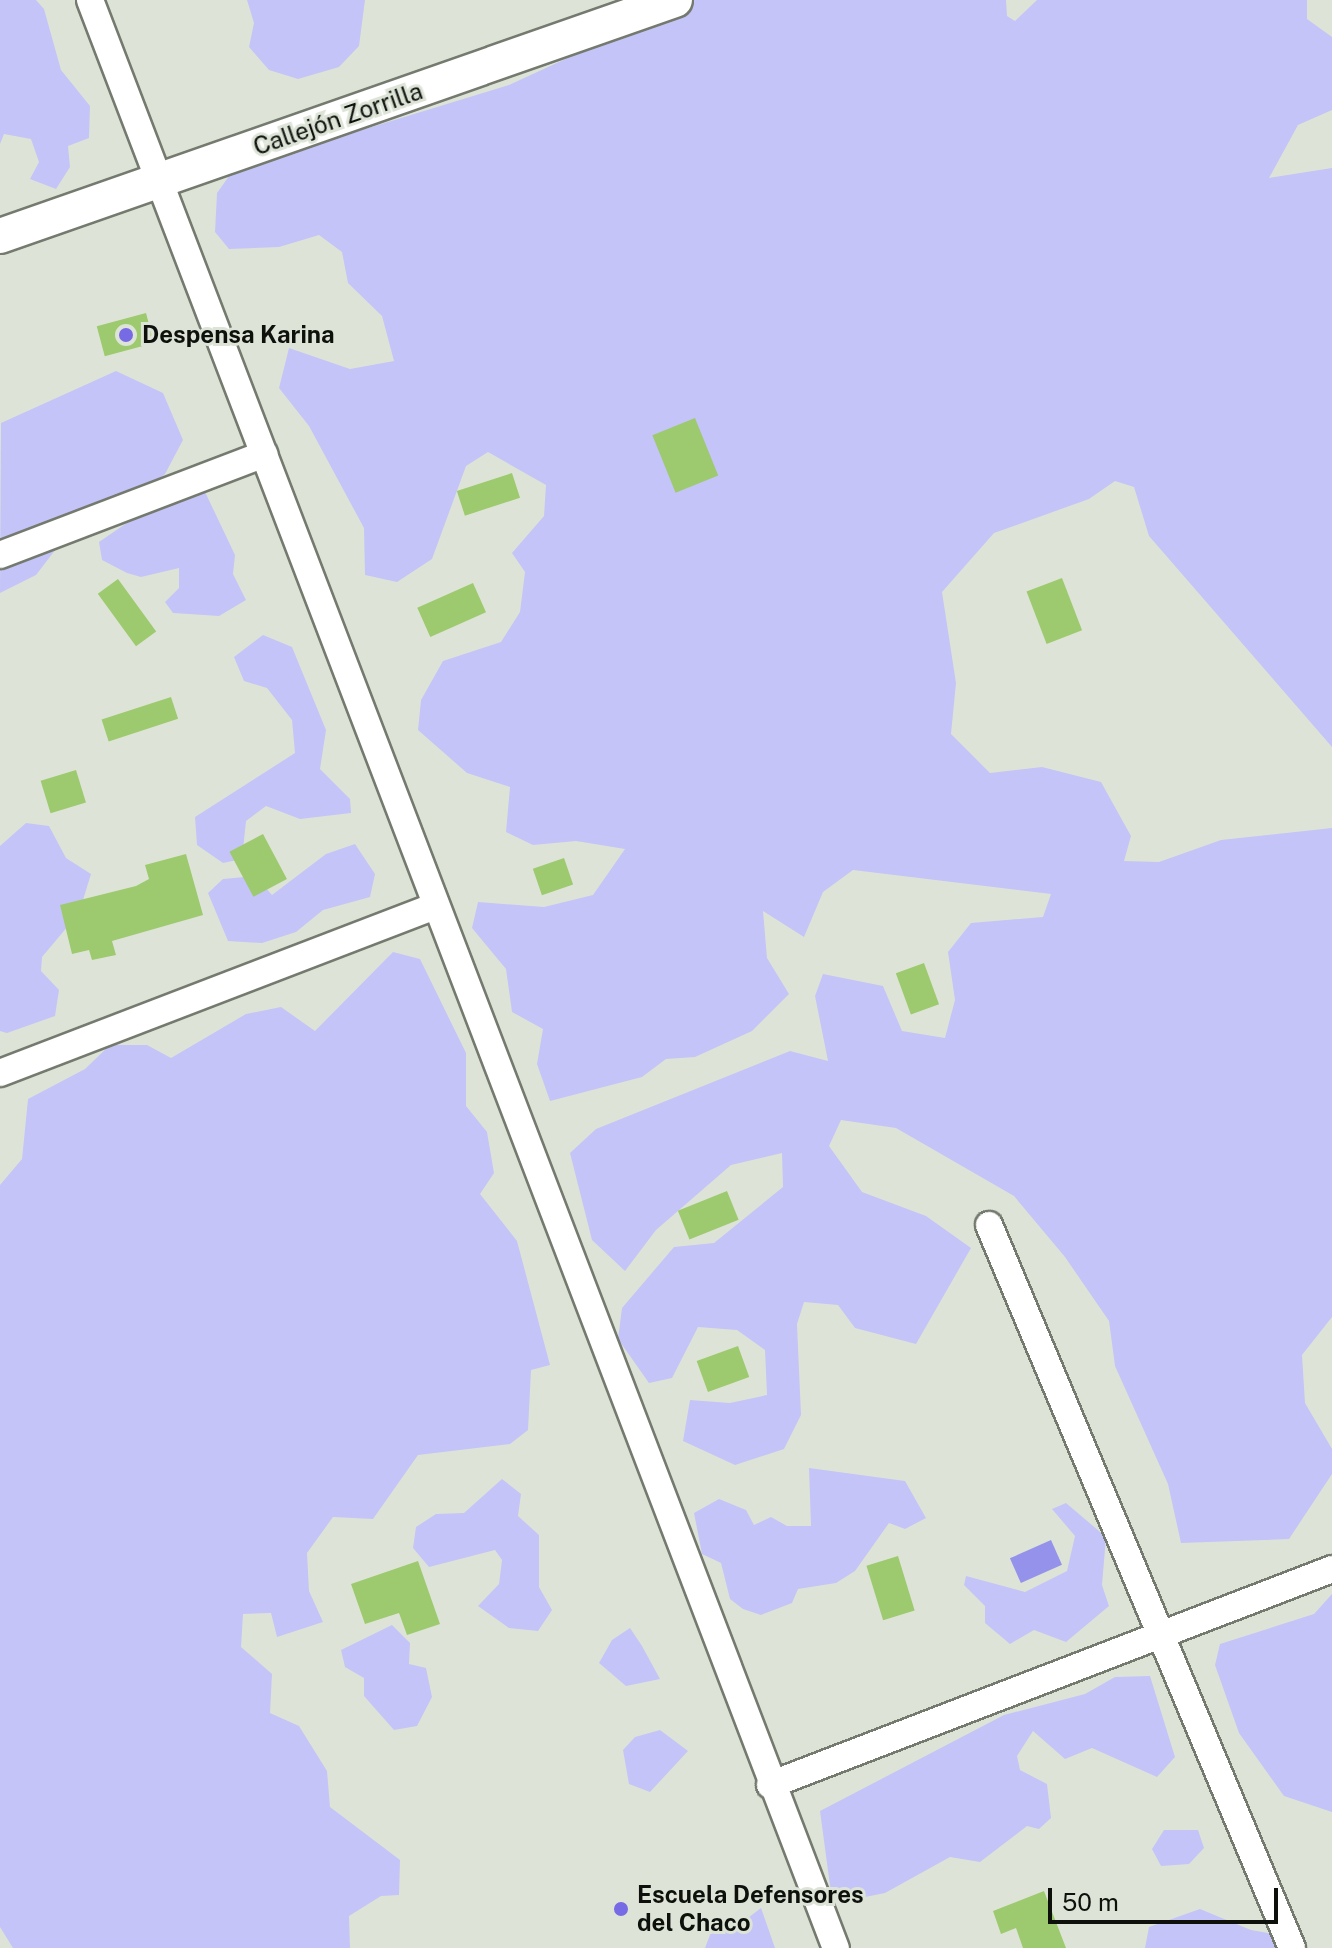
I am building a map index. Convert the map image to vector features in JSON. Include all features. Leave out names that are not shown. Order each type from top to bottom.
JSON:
[{"type":"street","points":[[90,0],[770,1785],[836,1948]]},
{"type":"street","name":"Callejón Zorrilla","points":[[0,236],[161,182],[664,2]]},
{"type":"street","points":[[0,555],[264,454]]},
{"type":"street","points":[[0,1073],[435,906]]},
{"type":"street","points":[[989,1225],[1292,1948]]},
{"type":"street","points":[[770,1785],[1332,1569]]},
{"type":"shaded area","points":[[0,0],[36,0],[44,9],[61,70],[90,106],[89,138],[68,146],[70,167],[56,189],[30,179],[39,162],[31,139],[4,134],[0,144]]},
{"type":"shaded area","points":[[247,0],[365,0],[359,46],[339,67],[298,79],[269,70],[249,47],[254,23]]},
{"type":"shaded area","points":[[633,0],[1006,0],[1007,16],[1015,21],[1037,0],[1307,0],[1307,19],[1332,37],[1332,110],[1298,125],[1269,178],[1332,168],[1332,747],[1149,536],[1134,487],[1115,481],[1089,499],[994,533],[942,592],[956,683],[951,734],[990,773],[1042,767],[1101,782],[1131,836],[1124,861],[1159,862],[1221,840],[1332,828],[1332,1317],[1302,1355],[1305,1403],[1332,1449],[1332,1474],[1289,1539],[1181,1543],[1168,1484],[1115,1366],[1109,1321],[1065,1257],[1014,1196],[896,1128],[841,1120],[829,1146],[862,1192],[926,1216],[971,1248],[916,1344],[855,1328],[838,1305],[804,1302],[797,1324],[801,1415],[784,1449],[735,1465],[683,1441],[690,1400],[730,1403],[767,1395],[765,1350],[737,1330],[698,1327],[672,1378],[649,1383],[618,1339],[622,1308],[674,1247],[714,1243],[783,1187],[782,1153],[731,1165],[656,1230],[625,1271],[592,1240],[570,1153],[596,1129],[790,1051],[828,1061],[815,996],[823,974],[883,986],[902,1031],[945,1038],[955,1000],[948,952],[971,923],[1043,917],[1051,894],[853,870],[823,892],[804,937],[763,911],[767,958],[789,994],[752,1031],[695,1057],[666,1059],[642,1077],[550,1101],[537,1064],[543,1029],[512,1012],[506,969],[472,928],[478,902],[544,907],[593,895],[625,849],[576,841],[533,845],[506,832],[510,787],[467,773],[418,730],[421,700],[443,661],[501,642],[520,612],[525,572],[512,553],[544,516],[546,485],[488,452],[466,466],[432,559],[397,582],[365,575],[364,528],[309,426],[279,388],[289,348],[350,369],[394,361],[382,316],[348,283],[342,252],[319,235],[279,247],[229,249],[215,232],[217,193],[234,169],[509,85],[598,44]]},
{"type":"shaded area","points":[[116,371],[163,393],[183,440],[165,474],[133,500],[79,519],[36,575],[0,593],[1,423]]},
{"type":"shaded area","points":[[197,475],[235,555],[233,574],[246,600],[219,616],[173,613],[165,602],[179,588],[179,568],[141,577],[127,573],[102,560],[99,542]]},
{"type":"shaded area","points":[[263,635],[292,647],[326,730],[320,769],[350,799],[351,813],[300,819],[266,806],[246,821],[242,859],[223,863],[197,845],[195,817],[295,753],[292,720],[267,688],[244,681],[234,657]]},
{"type":"shaded area","points":[[26,823],[49,826],[66,858],[91,874],[79,913],[42,957],[41,971],[59,990],[55,1016],[7,1033],[0,1031],[0,846]]},
{"type":"shaded area","points":[[355,844],[375,874],[370,897],[323,910],[296,932],[262,943],[228,941],[208,893],[223,879],[255,876],[272,895],[326,854]]},
{"type":"shaded area","points":[[393,952],[420,959],[466,1053],[466,1106],[487,1132],[494,1173],[480,1194],[517,1241],[550,1365],[531,1370],[528,1430],[510,1444],[418,1455],[373,1519],[333,1517],[307,1553],[309,1591],[323,1622],[277,1637],[271,1613],[243,1614],[241,1647],[272,1674],[270,1713],[299,1726],[327,1771],[330,1807],[400,1860],[399,1895],[381,1896],[349,1916],[350,1948],[13,1948],[0,1927],[0,1185],[22,1159],[28,1099],[85,1069],[110,1045],[147,1045],[171,1058],[246,1014],[281,1007],[315,1031]]},
{"type":"shaded area","points":[[809,1468],[905,1481],[926,1518],[905,1529],[889,1523],[855,1571],[836,1583],[798,1589],[792,1603],[761,1615],[743,1609],[730,1599],[721,1563],[702,1554],[694,1513],[719,1499],[746,1510],[754,1525],[771,1517],[787,1526],[811,1526]]},
{"type":"shaded area","points":[[502,1479],[521,1494],[518,1516],[539,1535],[539,1587],[552,1610],[538,1631],[509,1628],[478,1606],[499,1584],[502,1560],[495,1550],[429,1567],[413,1548],[416,1527],[436,1514],[464,1513]]},
{"type":"shaded area","points":[[1066,1503],[1106,1537],[1102,1585],[1109,1606],[1066,1642],[1034,1630],[1010,1644],[985,1623],[985,1606],[964,1585],[966,1576],[1025,1592],[1067,1571],[1075,1536],[1052,1509]]},
{"type":"shaded area","points":[[1051,1540],[1062,1565],[1021,1583],[1010,1558]]},
{"type":"shaded area","points":[[1332,1594],[1332,1812],[1284,1796],[1239,1733],[1215,1665],[1220,1644],[1314,1614]]},
{"type":"shaded area","points":[[392,1625],[410,1643],[409,1664],[426,1668],[432,1697],[417,1726],[394,1730],[364,1696],[364,1678],[345,1667],[341,1650]]},
{"type":"shaded area","points":[[630,1628],[660,1679],[626,1686],[599,1663],[612,1640]]},
{"type":"shaded area","points":[[1150,1676],[1175,1757],[1157,1777],[1092,1748],[1065,1759],[1033,1731],[1017,1756],[1020,1770],[1047,1784],[1051,1818],[1039,1829],[1027,1826],[980,1862],[950,1857],[885,1893],[845,1901],[831,1893],[820,1811],[1004,1715],[1085,1694],[1115,1677]]},
{"type":"shaded area","points":[[660,1730],[688,1751],[650,1792],[629,1784],[623,1750],[635,1737]]},
{"type":"shaded area","points":[[1164,1830],[1198,1830],[1204,1848],[1189,1864],[1161,1866],[1152,1849]]},
{"type":"shaded area","points":[[761,1908],[775,1948],[705,1948],[713,1927],[740,1924]]},
{"type":"shaded area","points":[[1200,1909],[1251,1930],[1284,1936],[1276,1948],[1145,1948],[1149,1927]]},
{"type":"building","name":"Despensa Karina","points":[[146,313],[154,343],[105,356],[97,326]]},
{"type":"building","points":[[695,418],[718,475],[676,493],[652,435]]},
{"type":"building","points":[[512,473],[520,498],[465,516],[457,491]]},
{"type":"building","points":[[1062,578],[1082,630],[1047,644],[1027,592]]},
{"type":"building","points":[[118,579],[156,632],[136,646],[98,594]]},
{"type":"building","points":[[473,583],[486,612],[430,637],[417,608]]},
{"type":"building","points":[[171,697],[178,719],[109,741],[102,720]]},
{"type":"building","points":[[76,770],[86,803],[51,813],[41,781]]},
{"type":"building","points":[[263,834],[287,879],[253,897],[229,852]]},
{"type":"building","points":[[186,854],[203,915],[112,941],[116,955],[92,960],[89,950],[72,954],[60,905],[136,886],[149,879],[145,865]]},
{"type":"building","points":[[564,858],[573,884],[542,895],[533,869]]},
{"type":"building","points":[[924,963],[939,1004],[911,1015],[896,973]]},
{"type":"building","points":[[727,1191],[739,1220],[689,1240],[678,1211]]},
{"type":"building","points":[[738,1346],[749,1377],[708,1392],[697,1361]]},
{"type":"building","points":[[898,1556],[915,1611],[883,1620],[866,1566]]},
{"type":"building","points":[[418,1561],[440,1624],[407,1635],[399,1613],[365,1624],[351,1584]]},
{"type":"building","points":[[1044,1891],[1066,1948],[1023,1948],[1016,1928],[1001,1934],[993,1911]]},
{"type":"place","name":"Despensa Karina","points":[[126,335]]},
{"type":"place","name":"Escuela Defensores del Chaco","points":[[621,1909]]}]
